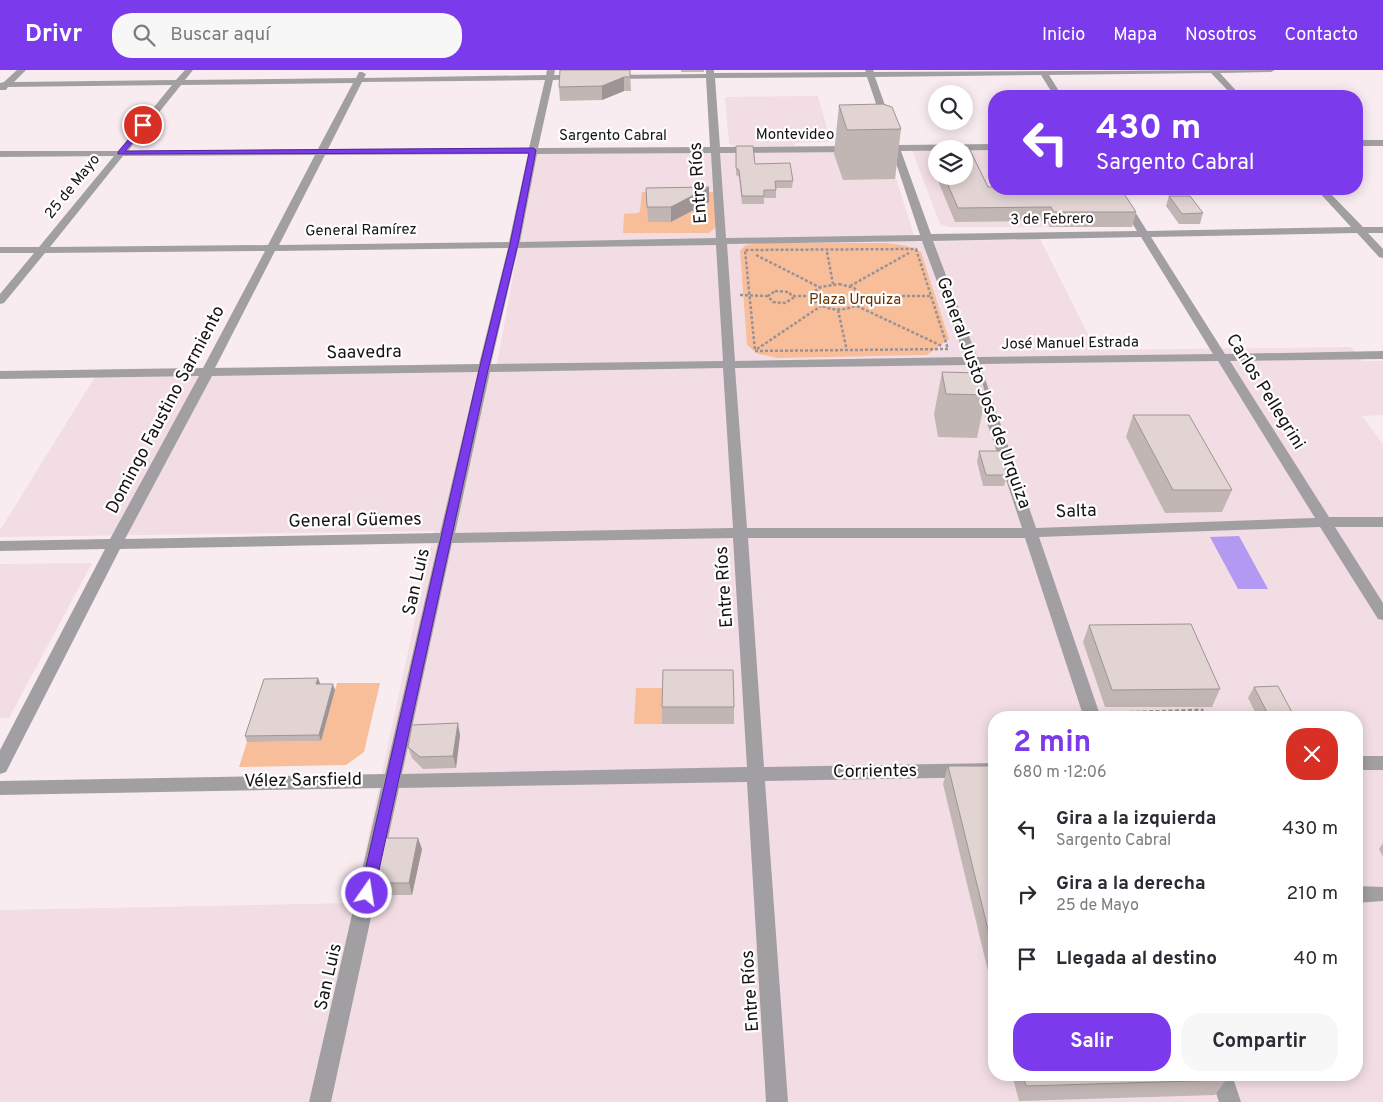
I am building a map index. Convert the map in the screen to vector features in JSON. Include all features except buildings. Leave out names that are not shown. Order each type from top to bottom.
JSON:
[{"type":"street","points":[[2,87],[22,70]]},
{"type":"street","name":"25 de Mayo","points":[[0,301],[189,70]]},
{"type":"street","points":[[1214,70],[1232,90]]},
{"type":"street","points":[[606,77],[711,73],[1271,70]]},
{"type":"street","points":[[1042,71],[1054,90]]},
{"type":"street","name":"General Justo José de Urquiza","points":[[870,72],[927,239],[973,362],[1091,711]]},
{"type":"street","name":"Entre Ríos","points":[[711,73],[728,365],[777,1102]]},
{"type":"street","points":[[2,87],[178,83],[361,75],[550,74],[587,77]]},
{"type":"street","name":"San Luis","points":[[320,1102],[514,244],[550,74]]},
{"type":"street","name":"Domingo Faustino Sarmiento","points":[[0,767],[361,75]]},
{"type":"street","points":[[1363,143],[1383,143]]},
{"type":"street","name":"Montevideo","points":[[716,149],[988,147]]},
{"type":"street","name":"Sargento Cabral","points":[[0,154],[716,149]]},
{"type":"street","name":"Carlos Pellegrini","points":[[1120,195],[1383,615]]},
{"type":"street","points":[[1327,195],[1383,255]]},
{"type":"street","name":"3 de Febrero","points":[[721,241],[1383,230]]},
{"type":"street","name":"General Ramírez","points":[[0,250],[721,241]]},
{"type":"street","name":"José Manuel Estrada","points":[[728,365],[1383,355]]},
{"type":"street","name":"Saavedra","points":[[0,376],[728,365]]},
{"type":"street","name":"Salta","points":[[740,533],[1032,533],[1325,522],[1383,522]]},
{"type":"street","name":"General Güemes","points":[[0,546],[740,533]]},
{"type":"street","points":[[1363,763],[1383,763]]},
{"type":"street","name":"Corrientes","points":[[756,774],[988,770]]},
{"type":"street","name":"Vélez Sarsfield","points":[[0,788],[756,774]]},
{"type":"street","points":[[1363,895],[1379,894]]},
{"type":"street","points":[[1223,1081],[1230,1102]]},
{"type":"path","points":[[850,286],[916,248],[927,239]]},
{"type":"path","points":[[721,241],[745,250],[819,286],[833,284],[850,286],[858,290],[862,296],[862,300],[857,306]]},
{"type":"path","points":[[745,250],[916,248]]},
{"type":"path","points":[[916,248],[948,349]]},
{"type":"path","points":[[827,249],[833,284]]},
{"type":"path","points":[[745,250],[755,351]]},
{"type":"path","points":[[812,296],[819,286]]},
{"type":"path","points":[[725,295],[768,296],[775,291],[782,291],[793,296],[812,296],[821,306],[838,310],[857,306],[973,362]]},
{"type":"path","points":[[768,296],[770,300],[781,303],[789,302],[793,296]]},
{"type":"path","points":[[862,296],[949,296]]},
{"type":"path","points":[[728,365],[755,351],[821,306]]},
{"type":"path","points":[[838,310],[849,364]]},
{"type":"path","points":[[755,351],[948,349]]},
{"type":"path","points":[[1184,711],[1202,711]]},
{"type":"shaded area","points":[[818,96],[831,142],[795,143],[795,146],[735,146],[729,144],[725,97]]},
{"type":"shaded area","points":[[973,149],[988,149],[988,195],[1017,195],[1131,225],[1127,227],[948,227],[940,224],[912,150],[928,150],[928,185],[973,185]]},
{"type":"shaded area","points":[[810,151],[888,152],[916,242],[1040,239],[1096,350],[1351,347],[1362,361],[1383,361],[1383,415],[1362,416],[1383,444],[1383,1102],[0,1102],[0,910],[354,903],[434,531],[0,537],[0,530],[100,369],[497,364],[535,154]]},
{"type":"shaded area","points":[[1239,536],[1268,589],[1238,589],[1210,537]]},
{"type":"shaded area","points":[[92,563],[9,718],[0,718],[0,564]]},
{"type":"green space","points":[[642,192],[715,192],[716,227],[709,233],[623,233],[624,214],[638,213],[640,211]],"holes":[[[689,203],[690,212],[672,222],[648,222]]]},
{"type":"green space","name":"Plaza Urquiza","points":[[760,243],[888,243],[907,246],[921,252],[949,339],[927,355],[778,358],[758,354],[747,345],[740,250],[746,245]]},
{"type":"green space","points":[[337,683],[380,683],[364,752],[346,765],[239,767],[247,742],[321,741]]},
{"type":"green space","points":[[636,688],[663,688],[662,724],[634,724]]},
{"type":"route","points":[[143,125],[120,153],[533,150],[514,244],[367,893]]}]
